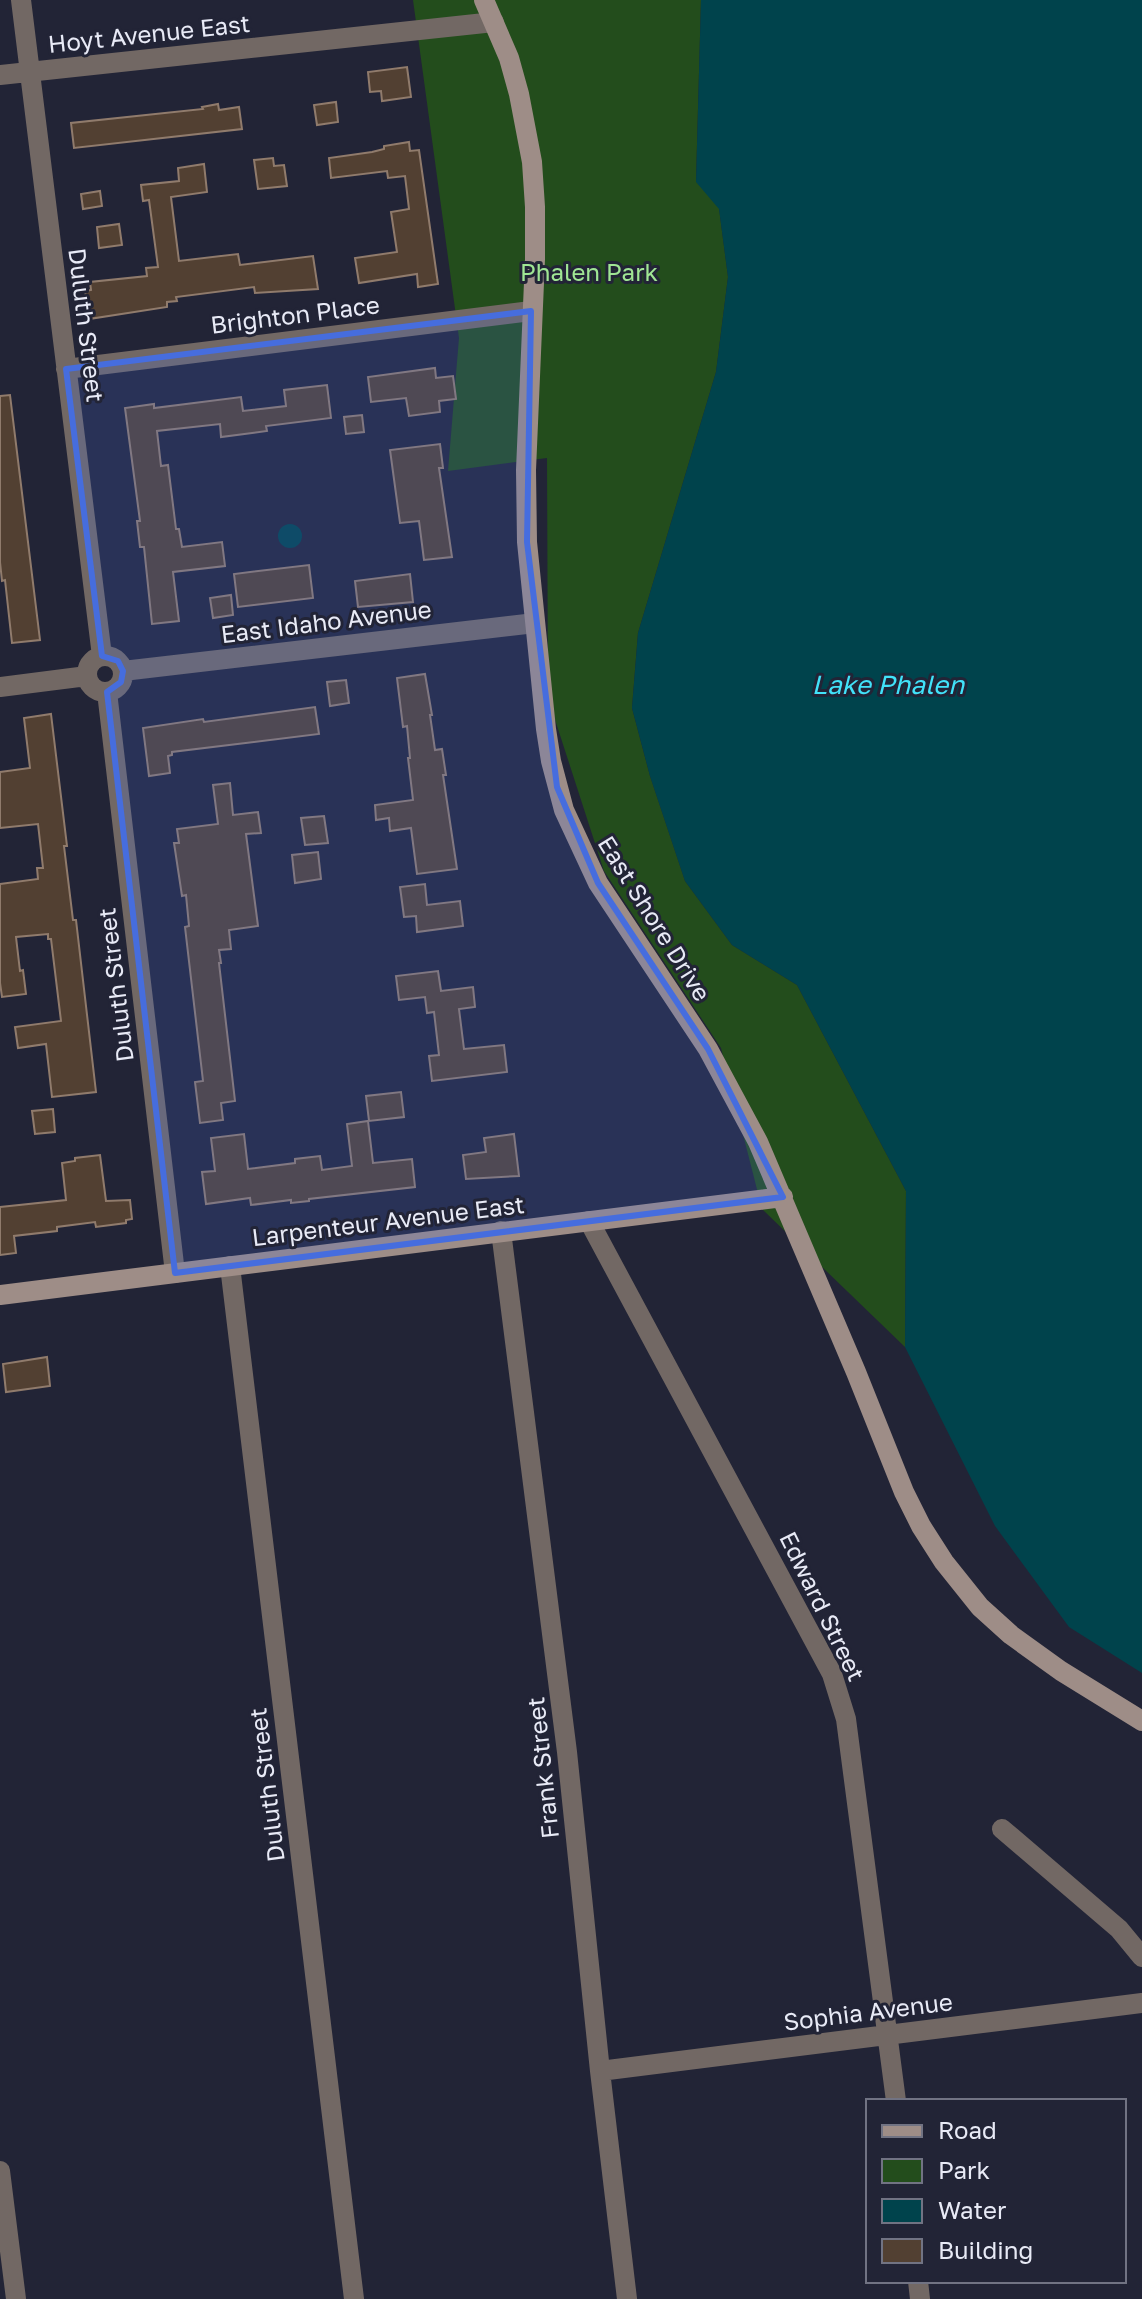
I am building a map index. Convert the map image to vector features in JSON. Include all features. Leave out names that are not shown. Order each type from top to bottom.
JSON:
[{"type":"street","name":"Duluth Street","points":[[21,0],[102,656]]},
{"type":"street","name":"East Shore Drive","points":[[484,0],[509,58],[532,162],[535,207],[526,509],[551,761],[564,810],[598,883],[708,1049],[758,1142],[921,1526],[944,1562],[980,1607],[1011,1635],[1061,1671],[1142,1721]]},
{"type":"street","name":"Hoyt Avenue East","points":[[0,75],[494,22]]},
{"type":"street","name":"Brighton Place","points":[[66,369],[531,311]]},
{"type":"street","name":"East Idaho Avenue","points":[[123,671],[535,623]]},
{"type":"street","points":[[102,656],[118,661],[123,671],[121,682],[107,692],[92,686],[87,676],[89,665],[102,656]]},
{"type":"street","points":[[0,687],[87,676]]},
{"type":"street","name":"Duluth Street","points":[[107,692],[175,1273]]},
{"type":"street","name":"Larpenteur Avenue East","points":[[0,1295],[783,1197]]},
{"type":"street","name":"Edward Street","points":[[589,1221],[832,1674],[846,1719],[896,2099]]},
{"type":"street","name":"Frank Street","points":[[501,1231],[567,1752],[627,2299]]},
{"type":"street","name":"Duluth Street","points":[[230,1266],[354,2299]]},
{"type":"street","points":[[1002,1829],[1119,1929],[1142,1957]]},
{"type":"street","name":"Sophia Avenue","points":[[600,2071],[1142,2003]]},
{"type":"street","points":[[0,2171],[16,2299]]},
{"type":"highlighted area","points":[[531,311],[527,542],[557,787],[598,883],[708,1049],[783,1197],[175,1273],[107,692],[121,682],[123,671],[118,661],[102,656],[66,369]]},
{"type":"green space","name":"Phalen Park","points":[[413,0],[701,0],[696,181],[719,208],[728,277],[716,372],[638,633],[632,708],[650,776],[685,881],[732,945],[797,985],[906,1191],[905,1347],[762,1209],[721,1048],[604,871],[548,698],[547,458],[448,471],[459,338]]},
{"type":"water","name":"Lake Phalen","points":[[701,0],[1142,0],[1142,1673],[1069,1627],[995,1526],[905,1347],[906,1191],[797,985],[732,945],[685,881],[650,776],[632,708],[638,633],[716,372],[728,277],[719,209],[696,182]]},
{"type":"water","points":[[290,524],[299,527],[302,536],[299,545],[290,548],[281,545],[278,536],[281,527]]},
{"type":"building","points":[[407,67],[411,97],[382,101],[381,91],[370,92],[368,72]]},
{"type":"building","points":[[336,102],[338,122],[317,125],[314,105]]},
{"type":"building","points":[[218,104],[219,110],[239,107],[242,129],[74,148],[71,123],[203,109]]},
{"type":"building","points":[[409,142],[410,151],[419,150],[438,284],[418,287],[417,274],[359,283],[355,258],[397,252],[391,212],[409,209],[405,176],[388,178],[387,171],[331,178],[329,158],[372,152],[384,149],[384,146]]},
{"type":"building","points":[[273,158],[274,166],[284,165],[287,186],[258,189],[254,160]]},
{"type":"building","points":[[204,164],[207,192],[171,197],[179,261],[238,254],[240,265],[313,256],[318,289],[255,293],[254,287],[176,297],[177,301],[167,302],[167,307],[89,319],[85,291],[91,290],[90,282],[147,276],[146,268],[158,267],[149,200],[143,201],[141,185],[179,181],[178,168]]},
{"type":"building","points":[[100,191],[102,206],[83,209],[81,194]]},
{"type":"building","points":[[119,224],[122,245],[99,248],[97,227]]},
{"type":"building","points":[[435,368],[436,378],[453,376],[456,399],[439,401],[440,412],[409,416],[406,398],[371,402],[368,377]]},
{"type":"building","points":[[327,385],[331,418],[266,426],[267,431],[221,437],[220,424],[157,431],[161,466],[168,465],[176,529],[179,529],[182,547],[222,542],[225,566],[173,572],[179,621],[152,624],[125,408],[154,404],[154,408],[241,397],[243,411],[286,406],[284,390]]},
{"type":"building","points":[[10,395],[40,640],[12,643],[0,562],[0,396]]},
{"type":"building","points":[[362,415],[364,432],[346,434],[344,417]]},
{"type":"building","points":[[440,444],[443,468],[439,468],[452,557],[424,560],[419,521],[400,523],[390,450]]},
{"type":"building","points":[[309,565],[313,598],[238,607],[234,574]]},
{"type":"building","points":[[410,574],[413,602],[358,607],[355,581]]},
{"type":"building","points":[[231,595],[233,615],[213,618],[210,598]]},
{"type":"building","points":[[425,674],[435,750],[442,749],[457,869],[417,874],[411,828],[390,831],[389,818],[376,820],[375,805],[413,800],[407,726],[403,727],[397,678]]},
{"type":"building","points":[[346,680],[349,703],[330,706],[327,682]]},
{"type":"building","points":[[315,707],[319,734],[172,752],[168,756],[170,773],[149,776],[143,728]]},
{"type":"building","points":[[51,714],[67,846],[64,846],[96,1092],[52,1097],[46,1044],[18,1048],[15,1027],[61,1021],[48,934],[16,937],[26,994],[2,997],[0,983],[0,884],[38,879],[37,868],[43,868],[38,824],[0,828],[0,772],[30,768],[24,718]]},
{"type":"building","points":[[230,783],[233,815],[258,812],[261,833],[246,834],[258,926],[229,930],[231,949],[219,950],[235,1101],[221,1103],[223,1120],[200,1123],[195,1082],[203,1081],[185,927],[189,926],[186,895],[182,896],[174,843],[179,843],[177,829],[218,824],[213,785]]},
{"type":"building","points":[[324,816],[328,843],[305,845],[301,818]]},
{"type":"building","points":[[318,852],[321,879],[295,883],[292,855]]},
{"type":"building","points":[[425,884],[427,905],[460,901],[463,926],[417,932],[416,916],[404,917],[400,887]]},
{"type":"building","points":[[438,971],[441,991],[473,987],[475,1007],[459,1009],[464,1049],[504,1045],[507,1072],[432,1081],[429,1056],[439,1055],[434,1012],[427,1013],[425,997],[399,1000],[396,976]]},
{"type":"building","points":[[401,1092],[404,1117],[369,1121],[366,1096]]},
{"type":"building","points":[[53,1109],[55,1132],[35,1134],[32,1111]]},
{"type":"building","points":[[368,1121],[373,1163],[412,1159],[415,1187],[291,1203],[291,1200],[251,1205],[250,1198],[206,1204],[202,1172],[215,1171],[211,1138],[244,1134],[248,1169],[295,1163],[295,1159],[320,1156],[322,1170],[352,1166],[347,1124]]},
{"type":"building","points":[[514,1134],[519,1176],[466,1179],[463,1155],[486,1152],[484,1138]]},
{"type":"building","points":[[100,1155],[106,1201],[130,1200],[132,1219],[126,1220],[126,1223],[96,1227],[95,1222],[14,1236],[16,1253],[0,1255],[0,1207],[66,1200],[62,1163]]},
{"type":"building","points":[[47,1357],[50,1386],[6,1392],[3,1364]]}]
